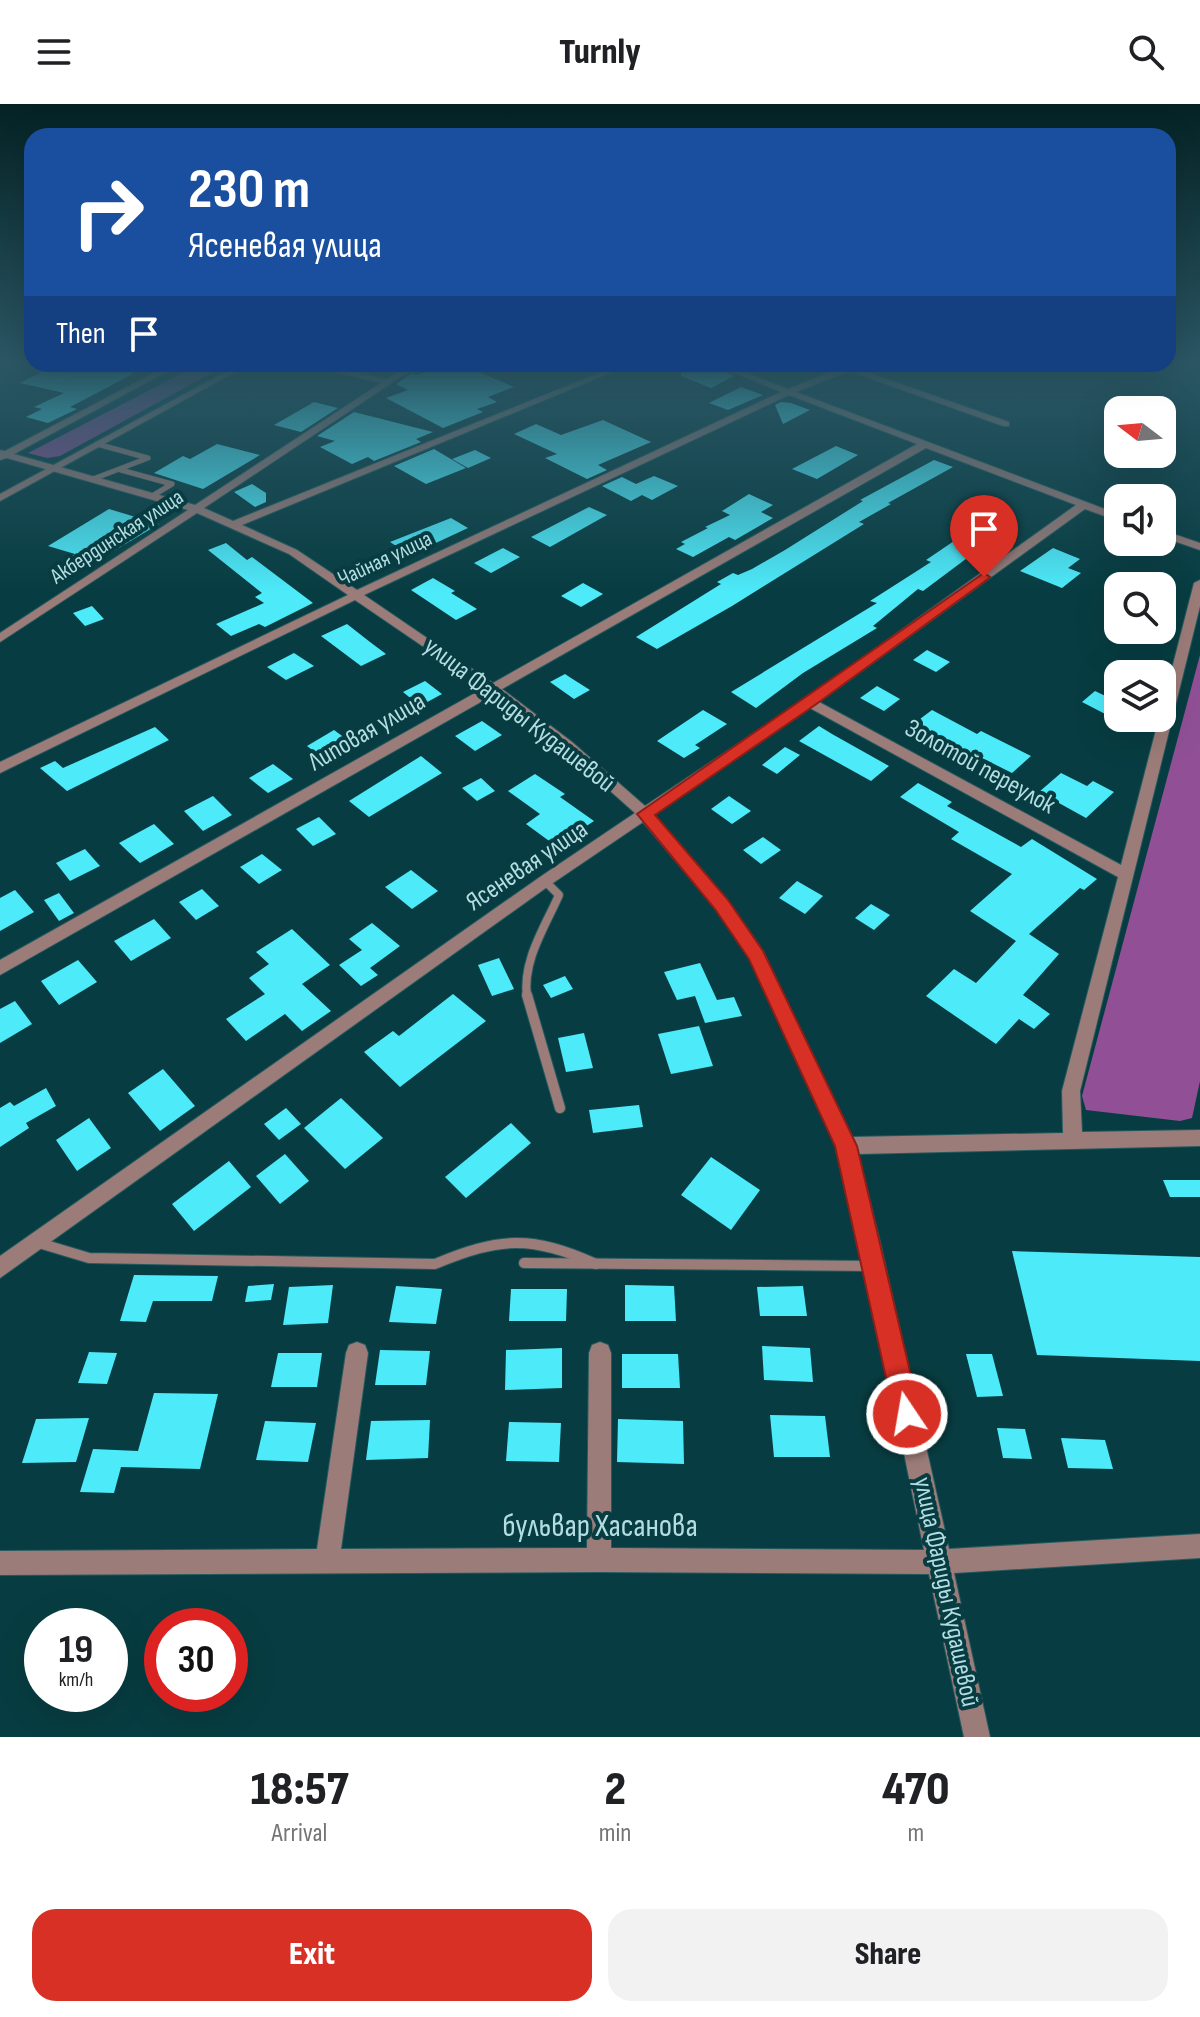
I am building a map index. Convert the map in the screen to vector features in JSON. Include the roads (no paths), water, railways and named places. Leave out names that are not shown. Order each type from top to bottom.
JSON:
[{"type":"street","points":[[2,455],[30,440]]},
{"type":"street","points":[[0,498],[104,440]]},
{"type":"street","name":"Акбердинская улица","points":[[0,638],[300,440]]},
{"type":"street","points":[[236,524],[441,440]]},
{"type":"street","name":"Чайная улица","points":[[0,768],[356,595],[685,440]]},
{"type":"street","points":[[915,440],[1104,513]]},
{"type":"street","name":"Липовая улица","points":[[0,968],[925,444]]},
{"type":"street","name":"улица Фариды Кудашевой","points":[[2,455],[55,467],[197,509],[293,552],[492,688],[567,745],[645,814],[721,904],[757,956],[846,1146],[977,1737]]},
{"type":"street","name":"Ясеневая улица","points":[[0,1268],[545,881],[810,702],[1083,505]]},
{"type":"street","points":[[1176,538],[1200,547]]},
{"type":"street","points":[[1073,1139],[1071,1091],[1200,583]]},
{"type":"street","name":"Золотой переулок","points":[[810,702],[1126,875]]},
{"type":"street","points":[[846,1146],[1200,1138]]},
{"type":"street","points":[[327,1561],[357,1353]]},
{"type":"street","points":[[599,1560],[600,1353]]},
{"type":"street","name":"бульвар Хасанова","points":[[0,1563],[939,1562],[1200,1546]]},
{"type":"lane","points":[[93,479],[148,458],[97,444]]},
{"type":"lane","points":[[120,470],[172,484],[152,496]]},
{"type":"lane","points":[[545,881],[559,895],[531,957],[525,983],[528,1007],[541,1037],[560,1108]]},
{"type":"lane","points":[[34,1242],[89,1258],[435,1264],[480,1248],[502,1244],[552,1245],[596,1264]]},
{"type":"lane","points":[[524,1263],[875,1266]]}]
